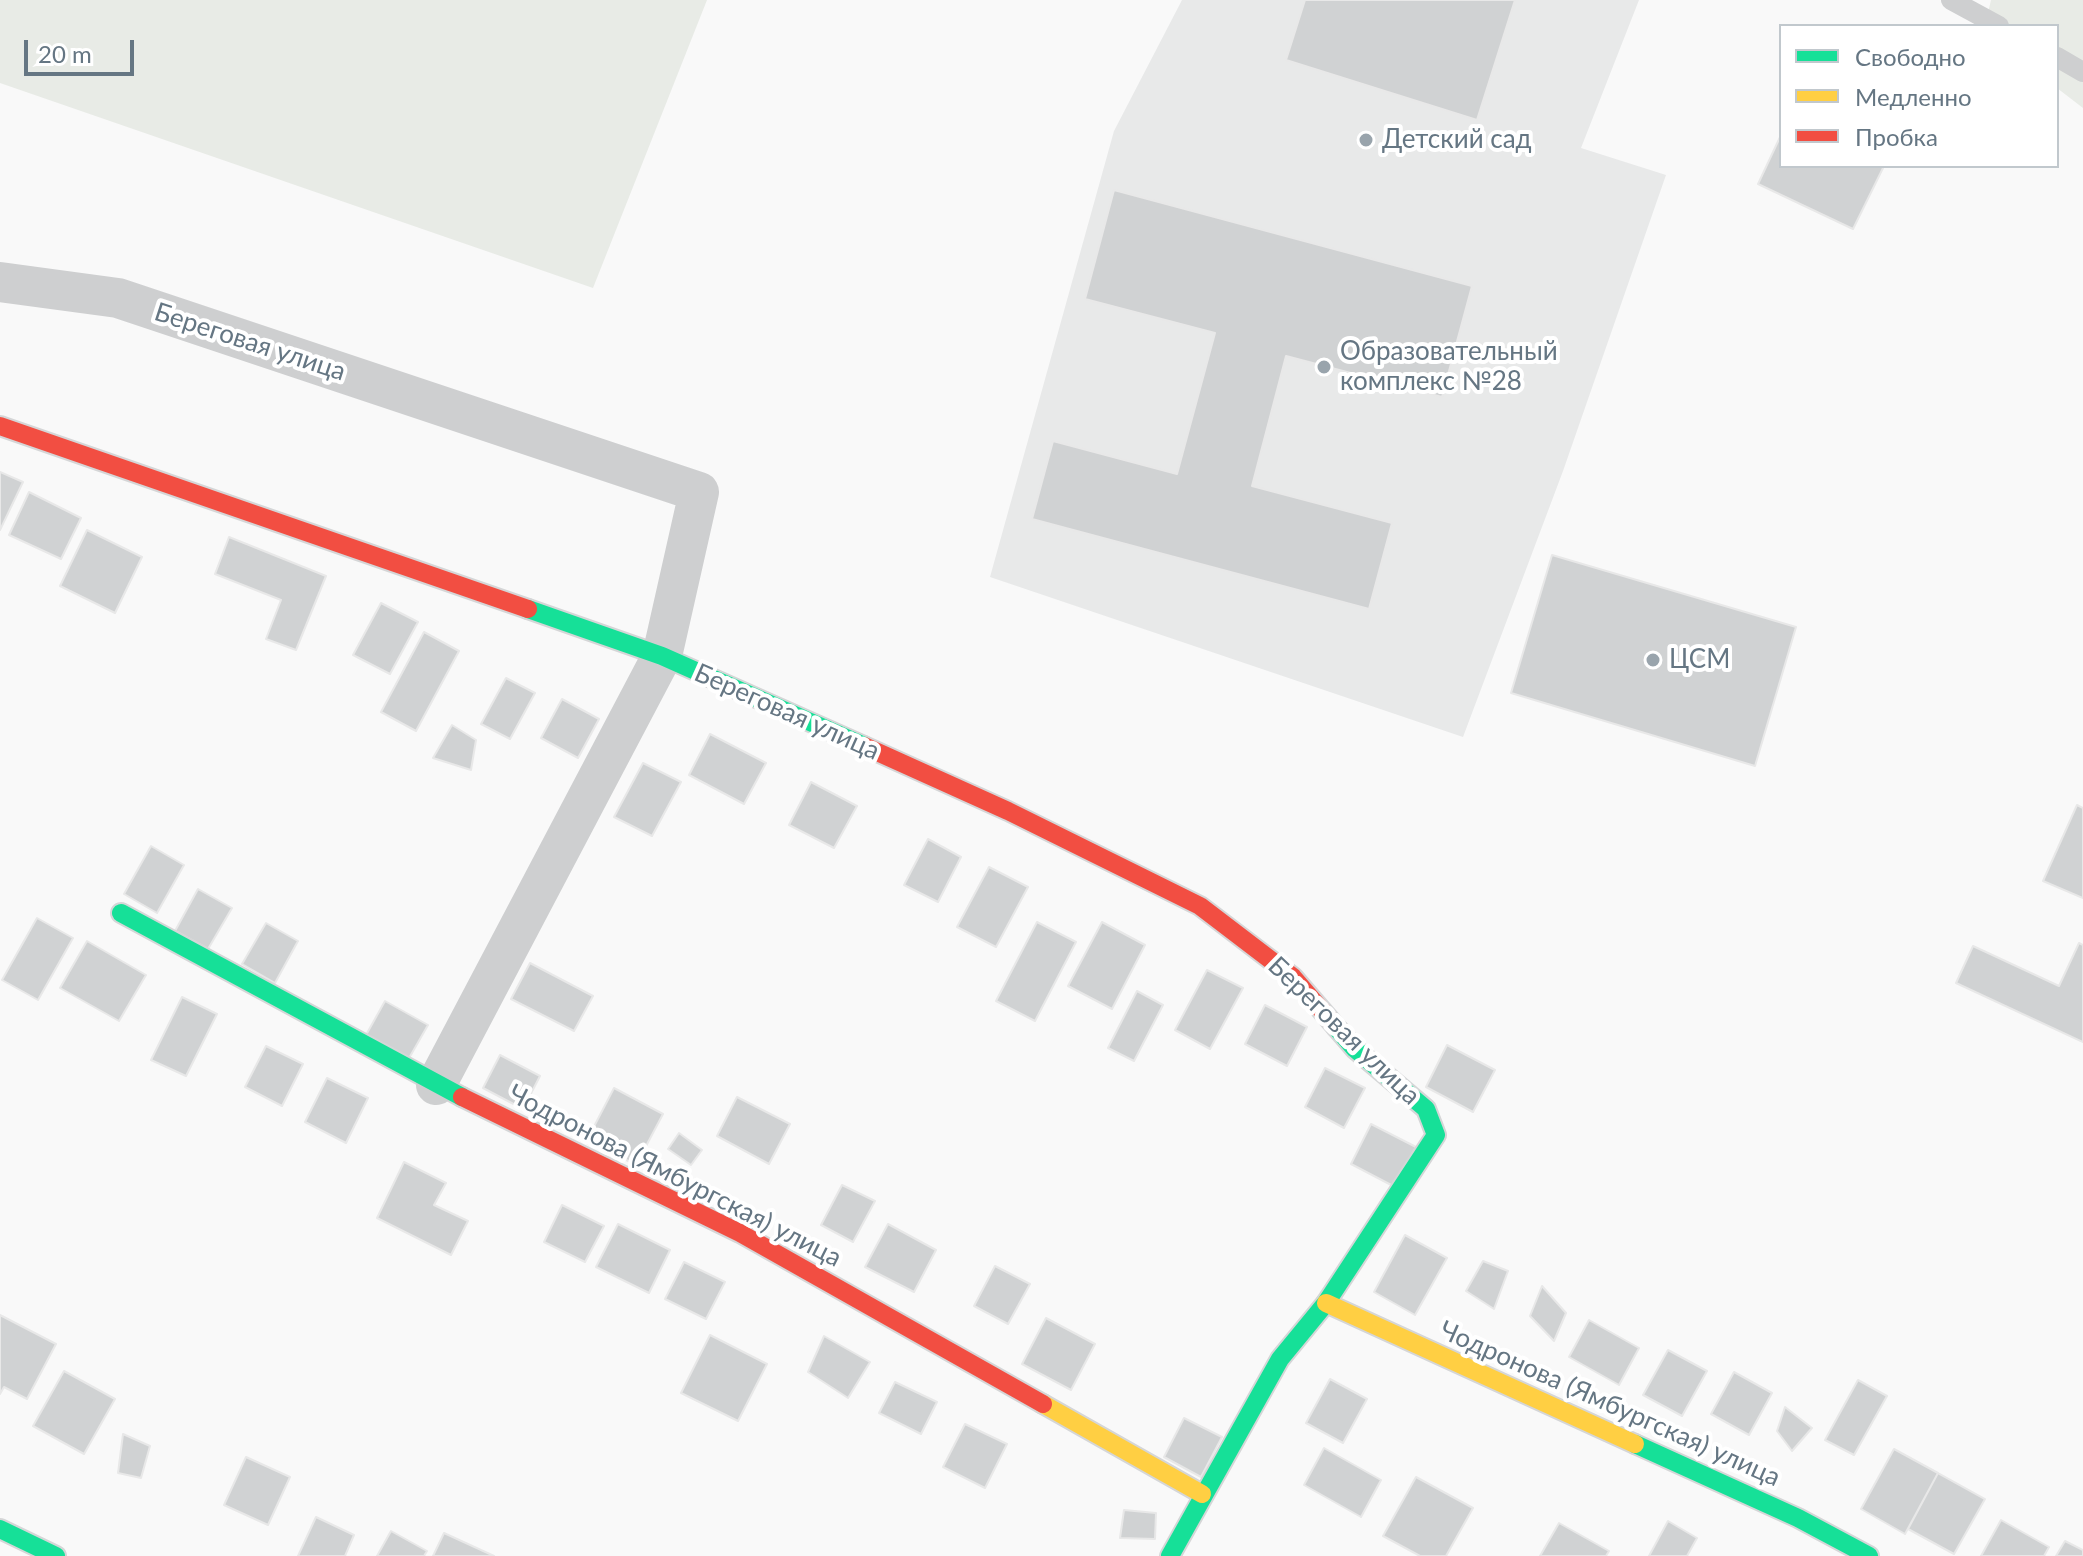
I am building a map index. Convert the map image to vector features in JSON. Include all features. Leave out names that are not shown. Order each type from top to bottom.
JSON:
[{"type":"street","name":"Береговая улица","points":[[0,282],[118,298],[699,492],[662,656]]},
{"type":"street","name":"Береговая улица","points":[[0,426],[662,656],[1008,811],[1200,906],[1293,977],[1355,1049],[1426,1109],[1436,1135],[1326,1303],[1280,1359],[1170,1556]]},
{"type":"street","points":[[436,1085],[662,656]]},
{"type":"street","name":"Чодронова (Ямбургская) улица","points":[[121,913],[436,1085],[740,1233],[1202,1494]]},
{"type":"street","name":"Чодронова (Ямбургская) улица","points":[[1326,1303],[1798,1518],[1869,1556]]},
{"type":"street","points":[[0,1529],[56,1556]]},
{"type":"lane","points":[[1951,0],[1995,24]]},
{"type":"lane","points":[[2059,58],[2083,72]]},
{"type":"shaded area","points":[[0,0],[707,0],[593,288],[0,83]]},
{"type":"shaded area","name":"Образовательный комплекс №28","points":[[1182,0],[1639,0],[1581,148],[1666,175],[1563,471],[1463,737],[990,577],[1114,131]]},
{"type":"shaded area","points":[[1991,0],[2083,0],[2083,108],[2059,90],[2059,24],[1985,24]]},
{"type":"building","points":[[1305,0],[1515,0],[1477,120],[1286,60]]},
{"type":"building","points":[[1779,139],[1779,168],[1883,168],[1853,229],[1758,184]]},
{"type":"building","points":[[1114,190],[1472,286],[1442,397],[1286,356],[1252,486],[1392,523],[1369,609],[1032,519],[1053,441],[1177,474],[1215,333],[1085,299]]},
{"type":"building","points":[[0,472],[23,482],[0,530]]},
{"type":"building","points":[[29,492],[81,518],[61,559],[9,535]]},
{"type":"building","points":[[87,530],[142,557],[115,613],[60,586]]},
{"type":"building","points":[[229,537],[326,576],[296,650],[266,639],[281,600],[215,574]]},
{"type":"building","name":"ЦСМ","points":[[1552,555],[1796,627],[1755,766],[1511,693]]},
{"type":"building","points":[[381,603],[418,622],[390,674],[353,655]]},
{"type":"building","points":[[424,632],[459,651],[416,731],[381,712]]},
{"type":"building","points":[[506,678],[535,693],[510,739],[481,724]]},
{"type":"building","points":[[562,699],[599,719],[578,758],[541,738]]},
{"type":"building","points":[[452,725],[476,740],[471,770],[433,758]]},
{"type":"building","points":[[710,734],[766,763],[744,804],[689,775]]},
{"type":"building","points":[[643,763],[681,782],[652,836],[614,817]]},
{"type":"building","points":[[811,782],[857,806],[834,848],[789,825]]},
{"type":"building","points":[[2077,805],[2083,808],[2083,898],[2043,881]]},
{"type":"building","points":[[928,839],[961,857],[938,902],[904,885]]},
{"type":"building","points":[[151,846],[184,865],[157,913],[124,894]]},
{"type":"building","points":[[989,867],[1028,887],[996,947],[957,927]]},
{"type":"building","points":[[198,889],[232,908],[208,949],[175,931]]},
{"type":"building","points":[[37,918],[73,938],[38,1000],[2,980]]},
{"type":"building","points":[[1037,922],[1076,942],[1035,1021],[996,1001]]},
{"type":"building","points":[[1102,922],[1145,945],[1112,1009],[1068,986]]},
{"type":"building","points":[[266,923],[298,941],[275,983],[242,964]]},
{"type":"building","points":[[87,941],[146,975],[119,1021],[60,988]]},
{"type":"building","points":[[2079,943],[2083,945],[2083,1042],[1956,983],[1973,946],[2059,986]]},
{"type":"building","points":[[530,963],[593,996],[574,1031],[511,999]]},
{"type":"building","points":[[1207,970],[1243,988],[1210,1049],[1175,1030]]},
{"type":"building","points":[[1137,991],[1163,1005],[1134,1061],[1108,1048]]},
{"type":"building","points":[[182,997],[217,1014],[186,1076],[151,1060]]},
{"type":"building","points":[[385,1001],[428,1025],[408,1060],[366,1035]]},
{"type":"building","points":[[1265,1005],[1307,1027],[1287,1066],[1245,1044]]},
{"type":"building","points":[[1447,1045],[1495,1070],[1473,1112],[1426,1087]]},
{"type":"building","points":[[266,1046],[303,1064],[282,1106],[245,1087]]},
{"type":"building","points":[[500,1055],[540,1076],[523,1109],[483,1088]]},
{"type":"building","points":[[1325,1068],[1365,1088],[1344,1128],[1305,1107]]},
{"type":"building","points":[[327,1078],[368,1098],[346,1143],[305,1122]]},
{"type":"building","points":[[614,1088],[663,1114],[636,1165],[587,1140]]},
{"type":"building","points":[[737,1097],[790,1124],[769,1164],[717,1136]]},
{"type":"building","points":[[1371,1124],[1416,1147],[1395,1187],[1351,1164]]},
{"type":"building","points":[[679,1133],[702,1150],[691,1165],[668,1149]]},
{"type":"building","points":[[404,1162],[446,1183],[434,1205],[468,1221],[451,1255],[377,1218]]},
{"type":"building","points":[[842,1185],[875,1201],[853,1242],[821,1225]]},
{"type":"building","points":[[562,1205],[604,1226],[585,1262],[544,1242]]},
{"type":"building","points":[[618,1224],[670,1250],[649,1293],[596,1267]]},
{"type":"building","points":[[888,1224],[936,1250],[914,1292],[865,1267]]},
{"type":"building","points":[[1405,1235],[1447,1258],[1415,1315],[1374,1292]]},
{"type":"building","points":[[1483,1261],[1508,1271],[1494,1309],[1466,1291]]},
{"type":"building","points":[[684,1262],[725,1282],[706,1319],[665,1299]]},
{"type":"building","points":[[995,1266],[1030,1284],[1008,1324],[974,1306]]},
{"type":"building","points":[[1542,1286],[1566,1313],[1554,1341],[1530,1316]]},
{"type":"building","points":[[0,1315],[56,1344],[27,1399],[4,1387],[0,1394]]},
{"type":"building","points":[[1046,1318],[1095,1344],[1071,1390],[1022,1364]]},
{"type":"building","points":[[1589,1320],[1639,1348],[1619,1385],[1569,1357]]},
{"type":"building","points":[[710,1335],[767,1364],[738,1421],[681,1393]]},
{"type":"building","points":[[824,1336],[870,1362],[848,1398],[808,1372]]},
{"type":"building","points":[[1668,1350],[1707,1371],[1682,1416],[1643,1395]]},
{"type":"building","points":[[64,1371],[115,1399],[84,1454],[33,1426]]},
{"type":"building","points":[[1734,1372],[1772,1393],[1749,1435],[1711,1414]]},
{"type":"building","points":[[1330,1379],[1367,1399],[1343,1443],[1306,1423]]},
{"type":"building","points":[[1858,1380],[1887,1396],[1854,1455],[1825,1440]]},
{"type":"building","points":[[895,1382],[937,1402],[921,1434],[879,1413]]},
{"type":"building","points":[[1785,1407],[1812,1428],[1792,1451],[1777,1431]]},
{"type":"building","points":[[1184,1418],[1222,1437],[1201,1477],[1164,1457]]},
{"type":"building","points":[[965,1424],[1007,1444],[985,1488],[943,1467]]},
{"type":"building","points":[[123,1434],[150,1446],[141,1478],[118,1473]]},
{"type":"building","points":[[1324,1448],[1381,1480],[1361,1517],[1304,1485]]},
{"type":"building","points":[[1894,1449],[1938,1473],[1905,1534],[1861,1509]]},
{"type":"building","points":[[246,1457],[290,1477],[268,1525],[224,1505]]},
{"type":"building","points":[[1938,1473],[1985,1499],[1954,1554],[1908,1529]]},
{"type":"building","points":[[1416,1477],[1473,1508],[1446,1556],[1420,1556],[1383,1536]]},
{"type":"building","points":[[1124,1510],[1156,1513],[1155,1539],[1120,1538]]},
{"type":"building","points":[[316,1517],[354,1535],[345,1556],[298,1556]]},
{"type":"building","points":[[2001,1520],[2049,1547],[2044,1556],[1981,1556]]},
{"type":"building","points":[[1668,1521],[1697,1538],[1687,1556],[1649,1556]]},
{"type":"building","points":[[1559,1523],[1609,1551],[1606,1556],[1540,1556]]},
{"type":"building","points":[[391,1531],[427,1551],[424,1556],[377,1556]]},
{"type":"building","points":[[444,1533],[494,1556],[433,1556]]},
{"type":"building","points":[[2065,1541],[2083,1550],[2083,1556],[2056,1556]]},
{"type":"traffic: fast","points":[[528,609],[662,656],[864,746]]},
{"type":"traffic: fast","points":[[121,913],[462,1097]]},
{"type":"traffic: fast","points":[[1170,1556],[1280,1359],[1326,1303],[1436,1135],[1426,1109],[1355,1049],[1336,1027]]},
{"type":"traffic: fast","points":[[1635,1444],[1798,1518],[1869,1556]]},
{"type":"traffic: fast","points":[[0,1529],[56,1556]]},
{"type":"traffic: slow","points":[[1326,1303],[1635,1444]]},
{"type":"traffic: slow","points":[[1043,1404],[1202,1494]]},
{"type":"traffic: jam","points":[[0,426],[528,609]]},
{"type":"traffic: jam","points":[[864,746],[1008,811],[1200,906],[1293,977],[1336,1027]]},
{"type":"traffic: jam","points":[[462,1097],[740,1233],[1043,1404]]},
{"type":"place","name":"Детский сад","points":[[1366,140]]},
{"type":"place","name":"Образовательный комплекс №28","points":[[1324,367]]},
{"type":"place","name":"ЦСМ","points":[[1653,660]]}]
